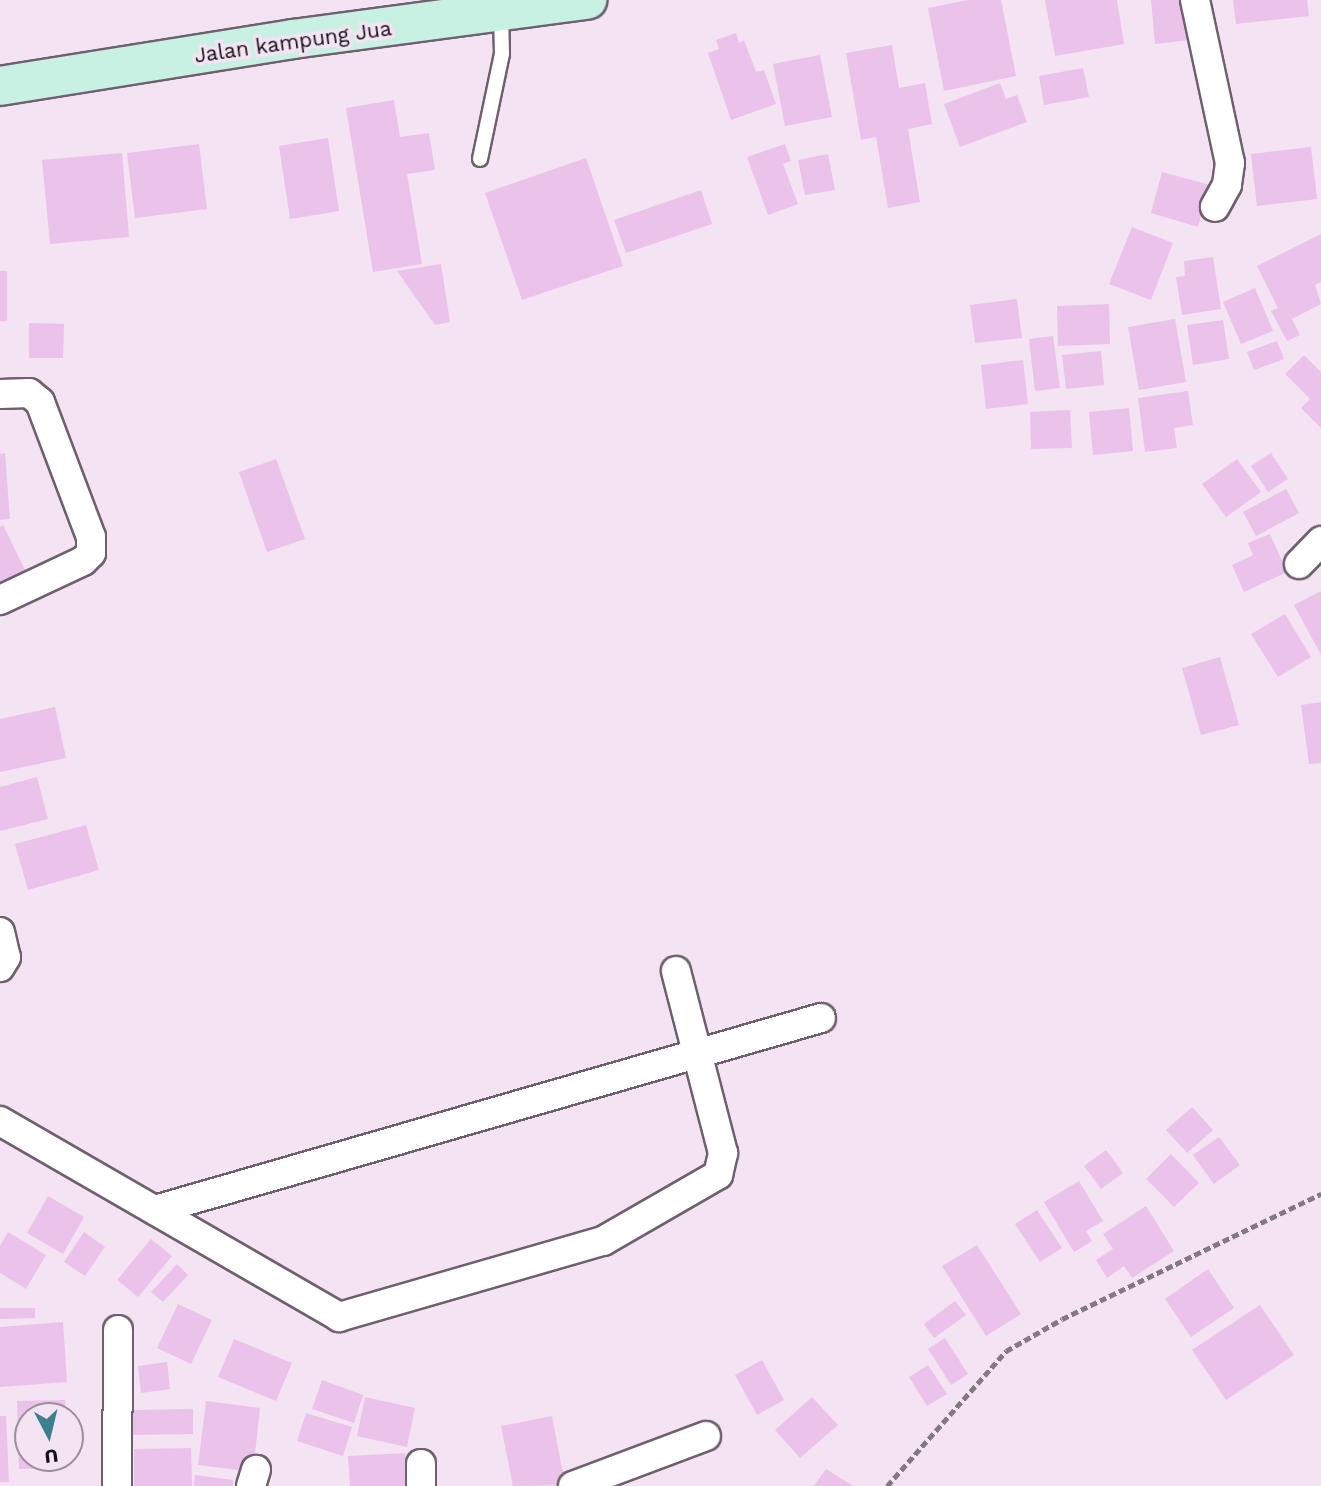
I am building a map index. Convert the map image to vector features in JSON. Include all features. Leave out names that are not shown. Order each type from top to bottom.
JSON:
[{"type":"street","name":"Jalan kampung Jua","points":[[0,86],[293,39],[587,0]]},
{"type":"street","points":[[1195,0],[1230,163],[1227,185],[1215,207]]},
{"type":"street","points":[[0,394],[29,393],[40,402],[91,545],[91,553],[75,566],[0,600]]},
{"type":"street","points":[[1299,564],[1321,541]]},
{"type":"street","points":[[0,932],[6,957],[0,967]]},
{"type":"street","points":[[0,1121],[340,1317],[603,1241],[718,1175],[723,1153],[676,971]]},
{"type":"street","points":[[155,1210],[821,1018]]},
{"type":"street","points":[[117,1486],[118,1330]]},
{"type":"street","points":[[573,1486],[706,1436]]},
{"type":"lane","points":[[480,159],[502,54],[501,13]]},
{"type":"path","points":[[887,1486],[1006,1351],[1062,1319],[1321,1194]]},
{"type":"building","points":[[968,0],[1001,0],[1016,76],[944,91],[928,8]]},
{"type":"building","points":[[1045,0],[1117,0],[1124,44],[1055,56]]},
{"type":"building","points":[[1151,0],[1194,0],[1199,39],[1155,44]]},
{"type":"building","points":[[1233,0],[1307,0],[1309,16],[1236,24]]},
{"type":"building","points":[[736,33],[739,43],[744,40],[756,72],[764,70],[776,104],[731,120],[708,53],[719,49],[716,40]]},
{"type":"building","points":[[892,45],[899,88],[925,83],[932,124],[908,129],[920,202],[888,208],[876,137],[861,140],[846,53]]},
{"type":"building","points":[[820,55],[832,117],[785,126],[773,64]]},
{"type":"building","points":[[1083,68],[1089,97],[1044,105],[1039,76]]},
{"type":"building","points":[[1000,83],[1006,99],[1017,95],[1027,122],[960,147],[944,104]]},
{"type":"building","points":[[394,100],[400,137],[429,133],[435,170],[407,174],[422,264],[373,272],[346,108]]},
{"type":"building","points":[[328,138],[339,211],[290,219],[279,146]]},
{"type":"building","points":[[199,144],[207,209],[135,218],[127,153]]},
{"type":"building","points":[[785,144],[791,161],[783,164],[798,204],[768,215],[747,157]]},
{"type":"building","points":[[1311,147],[1317,199],[1257,206],[1251,154]]},
{"type":"building","points":[[122,153],[129,237],[50,244],[42,160]]},
{"type":"building","points":[[828,154],[835,190],[805,195],[798,160]]},
{"type":"building","points":[[586,158],[623,266],[522,300],[485,193]]},
{"type":"building","points":[[1162,172],[1210,185],[1198,227],[1151,213]]},
{"type":"building","points":[[701,190],[712,224],[626,253],[614,220]]},
{"type":"building","points":[[1132,227],[1173,243],[1151,300],[1109,284]]},
{"type":"building","points":[[1321,234],[1321,282],[1315,285],[1321,304],[1292,319],[1300,335],[1287,341],[1271,311],[1278,308],[1257,266]]},
{"type":"building","points":[[1213,257],[1221,309],[1182,315],[1176,277],[1185,276],[1184,261]]},
{"type":"building","points":[[441,264],[450,322],[435,325],[397,271]]},
{"type":"building","points":[[0,271],[7,271],[7,321],[0,321]]},
{"type":"building","points":[[1255,288],[1273,331],[1241,344],[1223,302]]},
{"type":"building","points":[[1017,299],[1022,338],[975,343],[970,305]]},
{"type":"building","points":[[1109,304],[1110,344],[1058,346],[1057,306]]},
{"type":"building","points":[[1175,319],[1186,382],[1139,390],[1128,327]]},
{"type":"building","points":[[1223,320],[1229,359],[1193,365],[1187,325]]},
{"type":"building","points":[[29,323],[64,324],[63,358],[29,358]]},
{"type":"building","points":[[1053,336],[1060,388],[1035,391],[1029,339]]},
{"type":"building","points":[[1277,341],[1284,359],[1254,370],[1247,352]]},
{"type":"building","points":[[1101,351],[1104,385],[1066,389],[1062,355]]},
{"type":"building","points":[[1304,355],[1321,372],[1321,428],[1301,408],[1310,399],[1285,374]]},
{"type":"building","points":[[1023,360],[1028,404],[986,409],[981,365]]},
{"type":"building","points":[[1188,391],[1193,425],[1174,428],[1177,448],[1145,452],[1138,398]]},
{"type":"building","points":[[1129,408],[1133,451],[1093,455],[1089,412]]},
{"type":"building","points":[[1070,410],[1072,448],[1031,449],[1030,412]]},
{"type":"building","points":[[5,453],[10,519],[0,520],[0,454]]},
{"type":"building","points":[[1271,453],[1288,479],[1268,492],[1251,466]]},
{"type":"building","points":[[276,459],[305,539],[267,552],[239,472]]},
{"type":"building","points":[[1237,459],[1261,492],[1226,517],[1202,484]]},
{"type":"building","points":[[1286,489],[1299,513],[1256,536],[1243,512]]},
{"type":"building","points":[[3,525],[29,578],[0,592],[0,527]]},
{"type":"building","points":[[1270,534],[1287,572],[1244,592],[1232,565],[1253,555],[1248,543]]},
{"type":"building","points":[[1321,591],[1321,655],[1294,605]]},
{"type":"building","points":[[1285,614],[1311,657],[1278,677],[1251,634]]},
{"type":"building","points":[[1220,657],[1239,725],[1201,735],[1182,668]]},
{"type":"building","points":[[1321,702],[1321,763],[1309,764],[1301,705]]},
{"type":"building","points":[[55,707],[66,758],[0,772],[0,719]]},
{"type":"building","points":[[37,777],[48,819],[0,831],[0,787]]},
{"type":"building","points":[[86,825],[99,870],[28,890],[15,844]]},
{"type":"building","points":[[1192,1107],[1213,1130],[1187,1153],[1166,1130]]},
{"type":"building","points":[[1219,1137],[1240,1165],[1214,1184],[1193,1155]]},
{"type":"building","points":[[1106,1150],[1123,1173],[1101,1189],[1084,1166]]},
{"type":"building","points":[[1171,1154],[1199,1183],[1174,1207],[1146,1179]]},
{"type":"building","points":[[1079,1181],[1103,1221],[1086,1231],[1092,1241],[1074,1252],[1044,1202]]},
{"type":"building","points":[[48,1196],[84,1217],[63,1254],[27,1233]]},
{"type":"building","points":[[1146,1206],[1174,1251],[1132,1278],[1124,1266],[1107,1278],[1096,1260],[1113,1249],[1103,1234]]},
{"type":"building","points":[[1037,1210],[1062,1248],[1040,1262],[1015,1224]]},
{"type":"building","points":[[8,1232],[46,1255],[26,1289],[0,1273],[0,1246]]},
{"type":"building","points":[[84,1232],[105,1247],[85,1276],[64,1262]]},
{"type":"building","points":[[151,1239],[172,1256],[138,1297],[117,1280]]},
{"type":"building","points":[[977,1245],[1021,1314],[986,1336],[942,1266]]},
{"type":"building","points":[[177,1264],[188,1275],[163,1302],[151,1292]]},
{"type":"building","points":[[1208,1269],[1234,1308],[1191,1337],[1165,1299]]},
{"type":"building","points":[[955,1301],[966,1315],[934,1338],[924,1324]]},
{"type":"building","points":[[178,1304],[212,1320],[191,1364],[157,1348]]},
{"type":"building","points":[[1260,1305],[1294,1355],[1226,1400],[1192,1350]]},
{"type":"building","points":[[0,1308],[35,1308],[35,1318],[0,1319]]},
{"type":"building","points":[[63,1322],[67,1382],[0,1387],[0,1327]]},
{"type":"building","points":[[945,1338],[968,1374],[951,1385],[928,1349]]},
{"type":"building","points":[[234,1339],[292,1363],[276,1401],[218,1377]]},
{"type":"building","points":[[762,1360],[784,1400],[757,1415],[735,1375]]},
{"type":"building","points":[[167,1362],[170,1389],[141,1393],[138,1366]]},
{"type":"building","points":[[928,1365],[947,1394],[927,1406],[909,1377]]},
{"type":"building","points":[[322,1380],[363,1395],[354,1423],[312,1409]]},
{"type":"building","points":[[365,1397],[415,1408],[407,1447],[357,1436]]},
{"type":"building","points":[[812,1397],[838,1425],[800,1458],[775,1430]]},
{"type":"building","points":[[65,1400],[65,1402],[17,1402]]},
{"type":"building","points":[[206,1401],[260,1408],[253,1472],[198,1465]]},
{"type":"building","points":[[193,1409],[193,1434],[131,1435],[131,1410]]},
{"type":"building","points":[[306,1413],[352,1427],[343,1456],[297,1441]]},
{"type":"building","points":[[0,1416],[6,1416],[9,1482],[0,1482]]},
{"type":"building","points":[[552,1416],[565,1485],[513,1486],[501,1426]]},
{"type":"building","points":[[191,1448],[192,1486],[134,1486],[134,1449]]},
{"type":"building","points":[[405,1453],[407,1486],[350,1486],[348,1456]]},
{"type":"building","points":[[826,1469],[853,1486],[814,1486]]},
{"type":"building","points":[[195,1475],[233,1480],[233,1486],[194,1486]]}]
